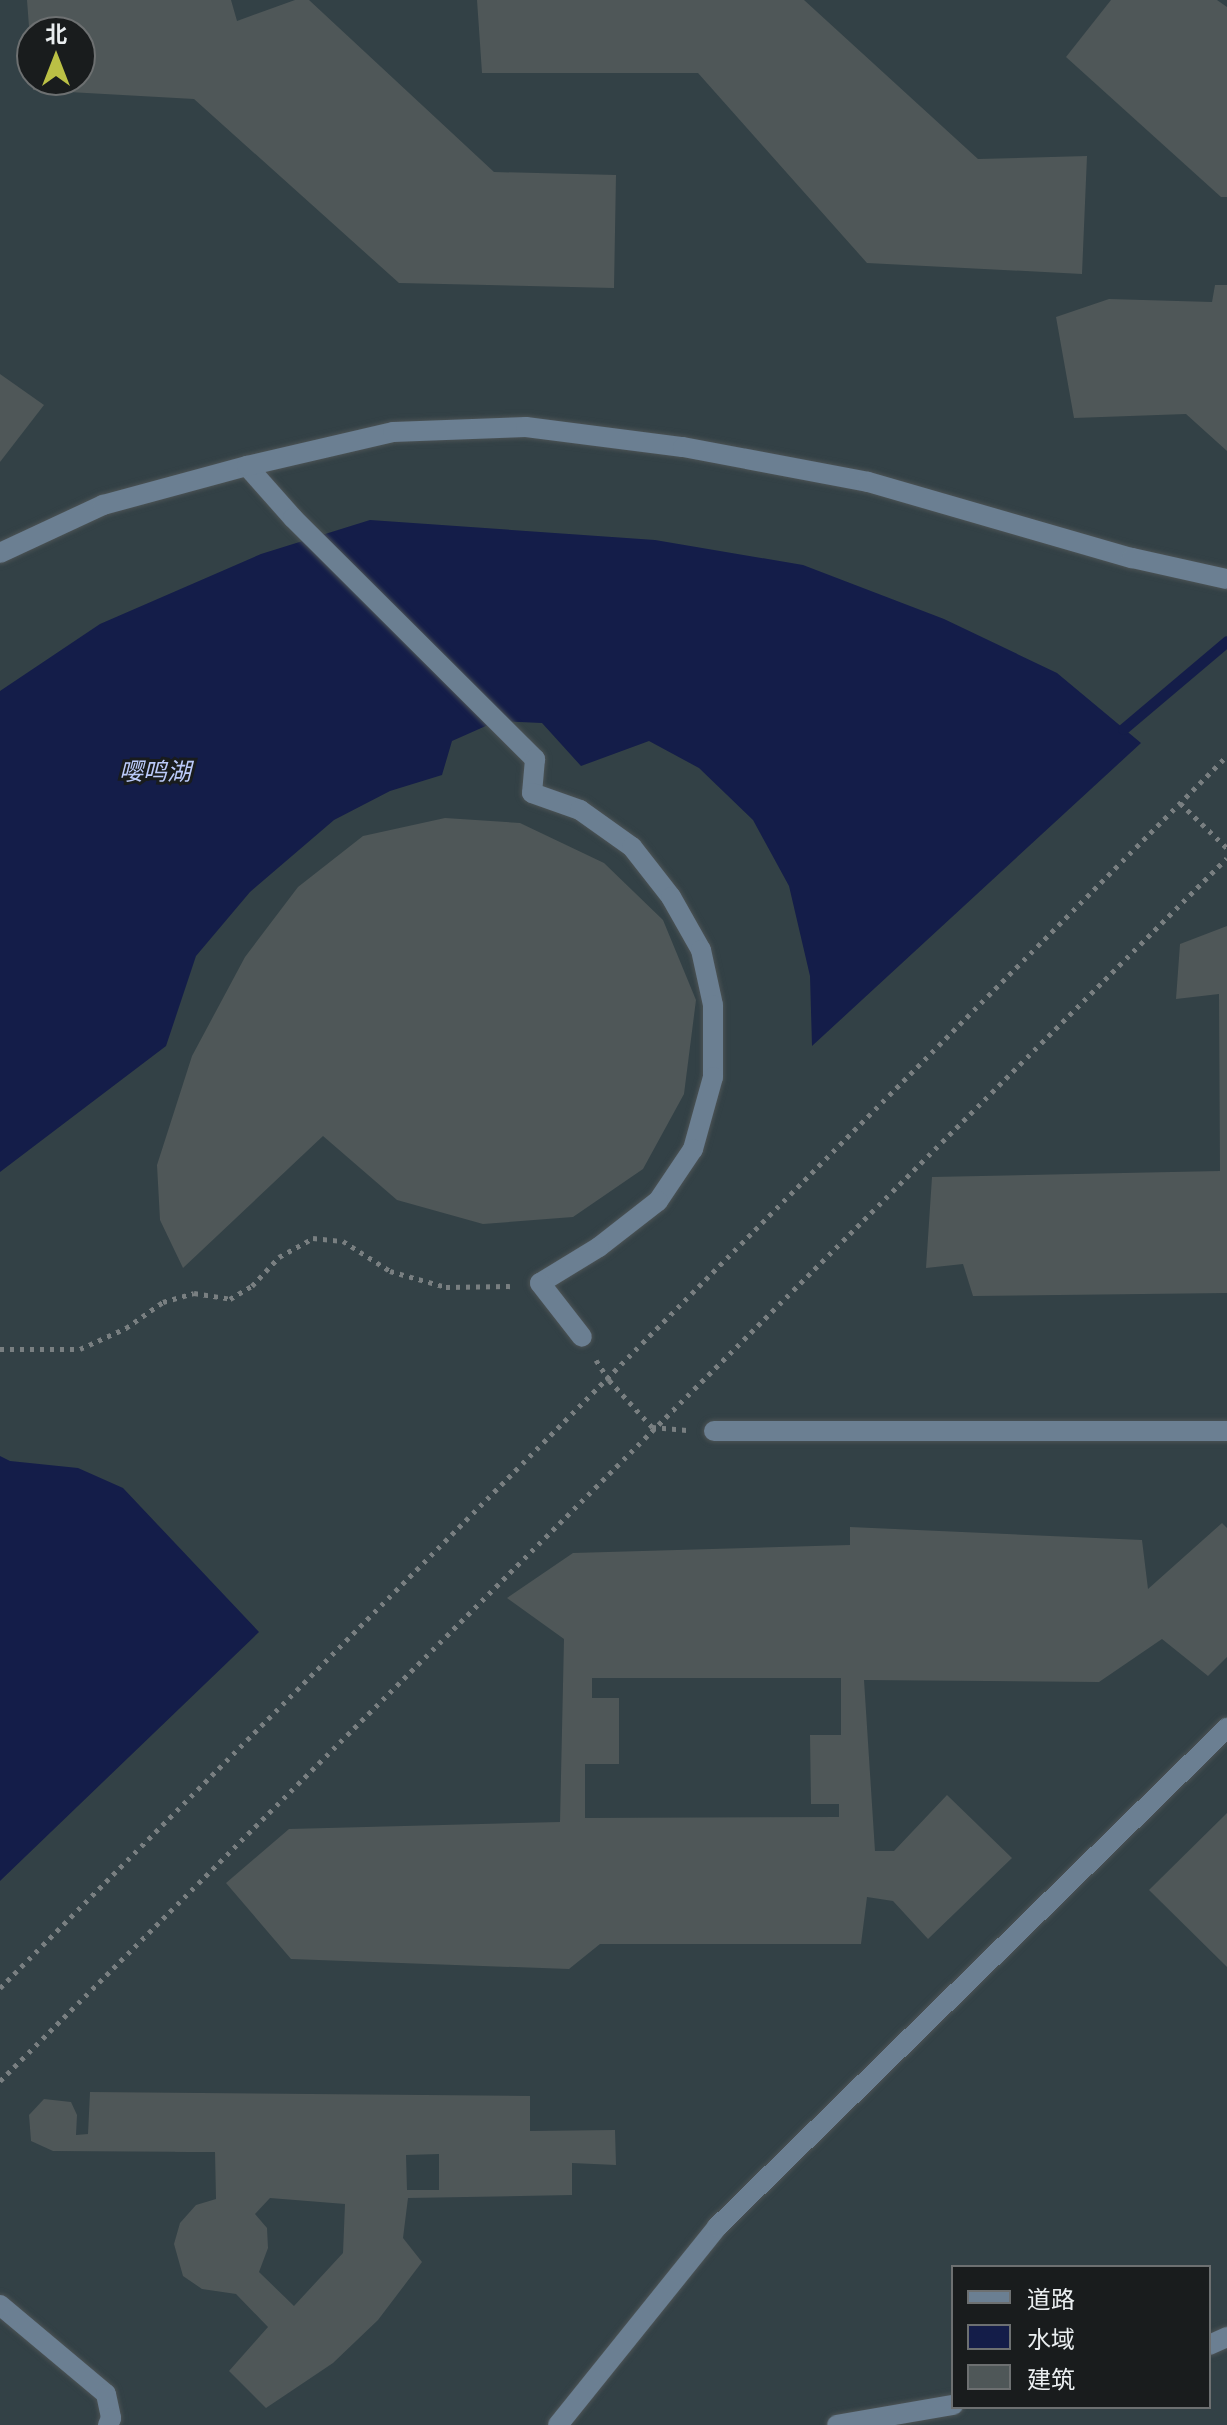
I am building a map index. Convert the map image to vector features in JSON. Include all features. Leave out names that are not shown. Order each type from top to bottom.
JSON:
[{"type":"street","points":[[0,553],[103,505],[247,466],[393,432],[526,427],[683,447],[868,482],[1132,558],[1227,579]]},
{"type":"street","points":[[247,466],[293,518],[535,759],[532,793],[580,810],[632,847],[671,897],[701,950],[713,1005],[713,1077],[693,1149],[658,1201],[599,1247],[540,1283],[582,1337]]},
{"type":"street","points":[[714,1431],[1227,1431]]},
{"type":"street","points":[[558,2425],[717,2227],[1227,1728]]},
{"type":"street","points":[[0,2305],[106,2394],[111,2418],[108,2425]]},
{"type":"street","points":[[837,2425],[951,2405]]},
{"type":"path","points":[[0,1988],[609,1380],[1227,756]]},
{"type":"path","points":[[1180,803],[1227,848]]},
{"type":"path","points":[[0,2081],[652,1427],[1227,858]]},
{"type":"path","points":[[0,1349],[80,1349],[126,1328],[163,1302],[194,1293],[230,1299],[252,1286],[279,1257],[313,1238],[343,1241],[390,1271],[446,1287],[497,1288],[540,1283]]},
{"type":"path","points":[[582,1337],[609,1380],[652,1427],[714,1431]]},
{"type":"shaded area","points":[[0,0],[1227,0],[1227,2425],[0,2425]]},
{"type":"water","name":"嘤鸣湖","points":[[370,520],[655,540],[803,565],[944,619],[1057,673],[1141,743],[812,1046],[810,976],[789,886],[753,820],[699,768],[649,741],[581,766],[542,723],[497,721],[452,741],[442,775],[390,791],[334,820],[250,892],[196,956],[166,1046],[0,1172],[0,691],[100,624],[261,554]]},
{"type":"water","points":[[0,1456],[10,1461],[78,1468],[123,1488],[259,1632],[0,1881]]},
{"type":"building","points":[[27,0],[231,0],[237,21],[295,0],[309,0],[494,172],[616,175],[614,288],[399,283],[194,99],[96,94],[96,16],[28,16]]},
{"type":"building","points":[[477,0],[804,0],[978,159],[1087,156],[1082,274],[867,263],[698,73],[482,73]]},
{"type":"building","points":[[1111,0],[1217,0],[1227,7],[1227,197],[1221,197],[1066,57]]},
{"type":"building","points":[[1215,285],[1227,285],[1227,451],[1186,414],[1074,418],[1056,317],[1109,299],[1212,302]]},
{"type":"building","points":[[0,374],[44,405],[0,462]]},
{"type":"building","points":[[445,818],[520,823],[604,863],[663,920],[696,1000],[684,1094],[643,1169],[573,1217],[483,1224],[397,1200],[323,1136],[183,1268],[160,1220],[157,1165],[192,1056],[245,957],[298,887],[363,836]]},
{"type":"building","points":[[1227,926],[1227,1293],[973,1296],[963,1264],[926,1268],[932,1177],[1220,1171],[1219,994],[1176,999],[1180,944]]},
{"type":"building","points":[[1222,1523],[1227,1528],[1227,1657],[1208,1676],[1162,1639],[1099,1682],[864,1680],[875,1851],[894,1851],[947,1795],[1012,1858],[928,1939],[893,1901],[867,1897],[861,1944],[600,1944],[569,1969],[291,1959],[226,1883],[289,1829],[560,1822],[564,1639],[507,1598],[573,1553],[850,1545],[850,1527],[1142,1540],[1148,1589]],"holes":[[[592,1678],[841,1678],[841,1735],[810,1735],[811,1804],[839,1804],[839,1817],[585,1818],[585,1764],[619,1764],[619,1698],[592,1698]]]},
{"type":"building","points":[[1227,1813],[1227,1967],[1149,1890]]},
{"type":"building","points":[[90,2092],[530,2096],[530,2131],[615,2130],[616,2165],[572,2163],[572,2195],[408,2198],[403,2238],[422,2262],[378,2320],[333,2363],[266,2408],[229,2371],[268,2327],[236,2294],[202,2289],[183,2276],[174,2244],[180,2223],[196,2205],[216,2199],[215,2152],[53,2151],[31,2141],[29,2115],[44,2099],[71,2102],[77,2115],[76,2135],[88,2134]],"holes":[[[439,2154],[439,2190],[407,2190],[406,2155]],[[270,2198],[345,2204],[343,2253],[294,2306],[259,2272],[268,2248],[267,2228],[255,2214]]]},
{"type":"waterway","points":[[1123,729],[1227,641]]}]
